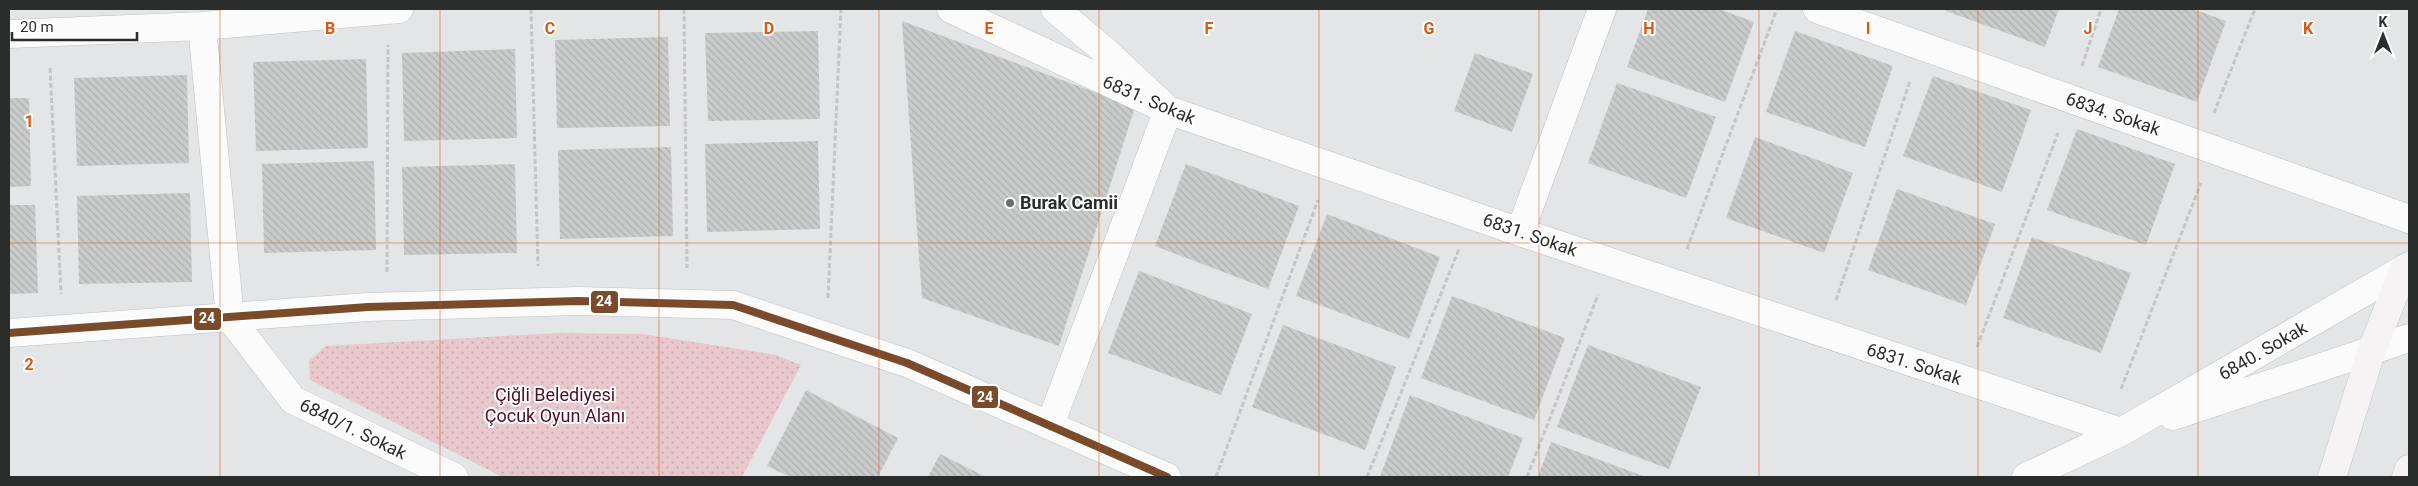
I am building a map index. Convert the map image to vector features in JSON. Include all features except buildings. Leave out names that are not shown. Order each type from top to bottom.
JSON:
[{"type":"main road","points":[[2332,477],[2370,352],[2407,268]]},
{"type":"main road","points":[[2406,477],[2409,469]]},
{"type":"street","points":[[9,34],[202,26],[394,9]]},
{"type":"street","name":"6831. Sokak","points":[[951,9],[1168,110],[1472,216],[2114,430]]},
{"type":"street","points":[[1050,425],[1168,110],[1105,51],[1055,9]]},
{"type":"street","points":[[1520,232],[1602,9]]},
{"type":"street","name":"6834. Sokak","points":[[1817,9],[2409,219]]},
{"type":"street","points":[[202,26],[230,318]]},
{"type":"street","name":"6840. Sokak","points":[[2026,477],[2407,268]]},
{"type":"street","points":[[9,332],[387,307],[578,301],[733,305],[906,363],[1167,477]]},
{"type":"street","name":"6840/1. Sokak","points":[[230,318],[293,400],[454,477]]},
{"type":"street","name":"6840. Sokak","points":[[2114,430],[2370,352],[2409,338]]},
{"type":"path","points":[[387,307],[394,9]]},
{"type":"path","points":[[531,9],[538,302]]},
{"type":"path","points":[[684,9],[687,304]]},
{"type":"path","points":[[826,336],[840,9]]},
{"type":"path","points":[[1674,284],[1777,9]]},
{"type":"path","points":[[1965,380],[2070,99],[2101,9]]},
{"type":"path","points":[[2114,430],[2255,9]]},
{"type":"path","points":[[48,33],[63,329]]},
{"type":"path","points":[[1824,334],[1921,46]]},
{"type":"path","points":[[1216,477],[1330,166]]},
{"type":"path","points":[[1367,477],[1472,216]]},
{"type":"path","points":[[1527,477],[1611,262]]},
{"type":"green space","name":"Çiğli Belediyesi Çocuk Oyun Alanı","points":[[558,333],[642,334],[776,355],[801,365],[742,477],[503,477],[310,380],[309,361],[326,346]]},
{"type":"transit line","name":"24","points":[[9,333],[368,307],[578,301],[733,305],[907,363],[1167,477]]},
{"type":"place","name":"Burak Camii","points":[[1010,203]]}]
